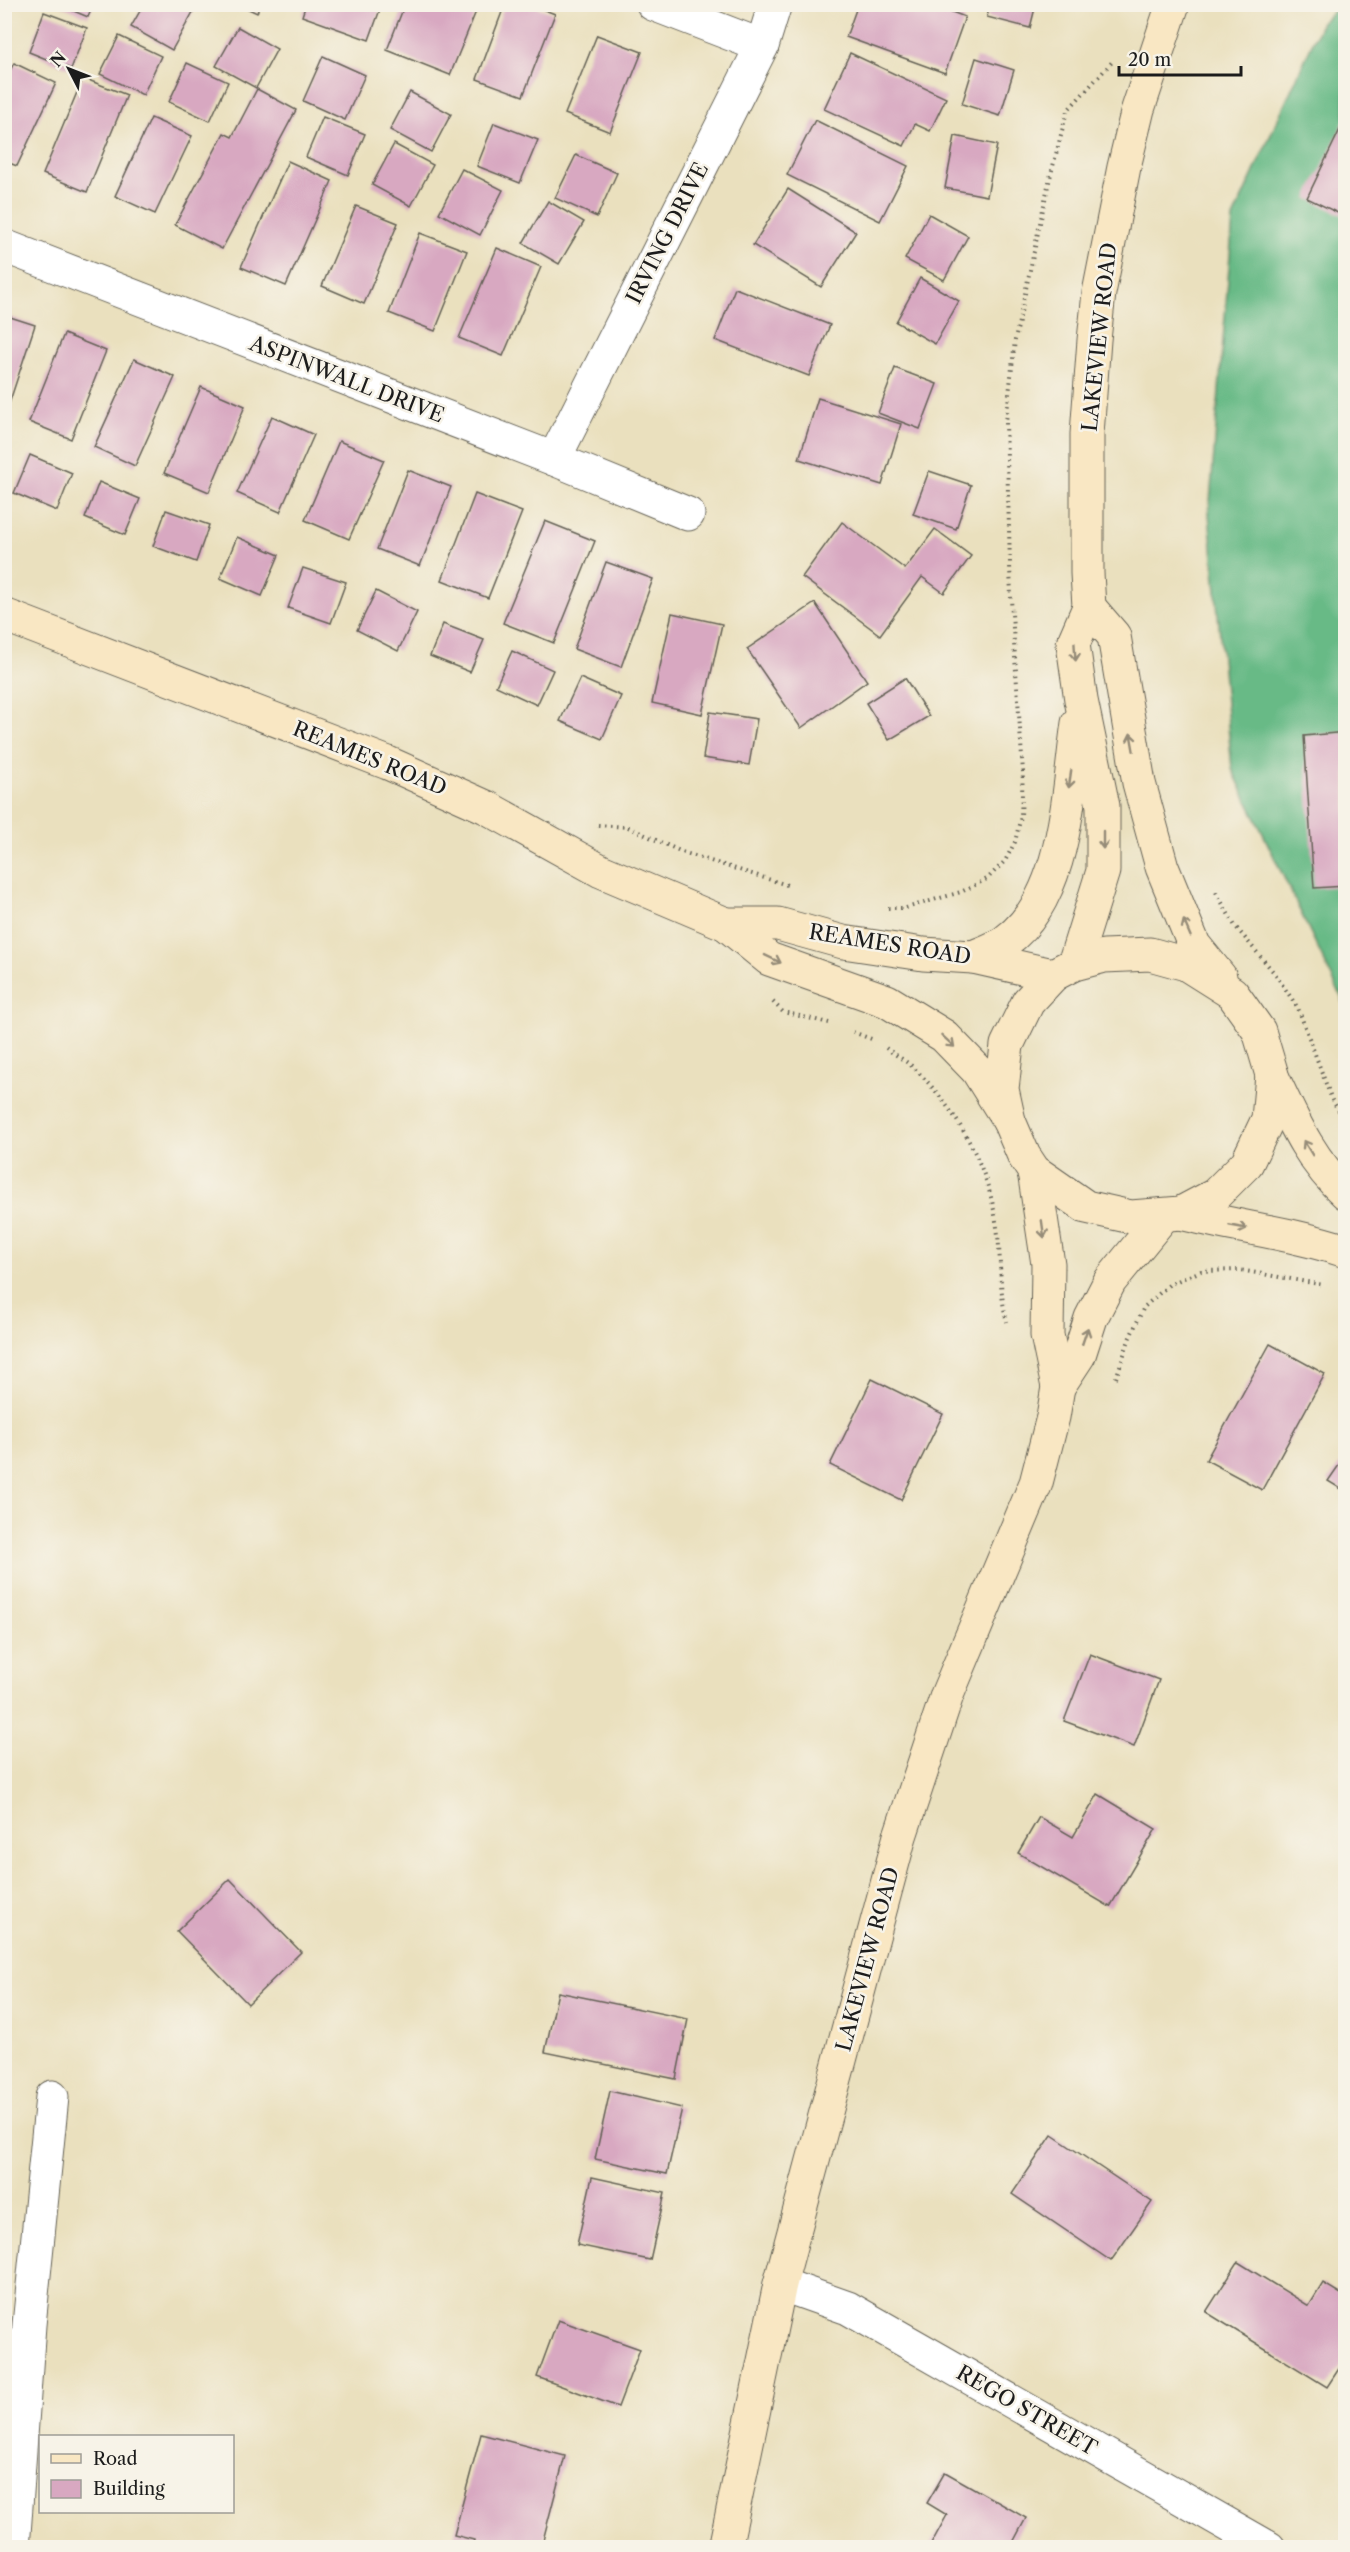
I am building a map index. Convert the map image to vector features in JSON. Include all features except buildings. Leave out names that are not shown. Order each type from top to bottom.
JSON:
[{"type":"main road","name":"LAKEVIEW ROAD","points":[[1064,970],[1084,938],[1103,871],[1103,806],[1081,700],[1073,644],[1089,607],[1087,434],[1099,293],[1114,213],[1138,109],[1173,4]]},
{"type":"main road","points":[[1089,607],[1114,636],[1139,783],[1161,867],[1194,945],[1259,1031],[1272,1075],[1300,1135],[1319,1166],[1346,1192]]},
{"type":"main road","name":"REAMES ROAD","points":[[4,615],[388,763],[486,807],[601,871],[726,924],[769,959],[887,1001],[944,1036],[977,1070],[1009,1121]]},
{"type":"main road","points":[[973,957],[1006,941],[1035,911],[1058,858],[1081,700]]},
{"type":"main road","name":"REAMES ROAD","points":[[726,924],[778,924],[843,942],[923,954],[973,957],[1064,970]]},
{"type":"main road","points":[[1232,993],[1186,964],[1150,954],[1104,956],[1064,970],[1028,1002],[1008,1045],[1002,1089],[1009,1121],[1024,1156],[1034,1171],[1086,1207],[1131,1217],[1172,1214],[1317,1242],[1346,1251]]},
{"type":"main road","points":[[1172,1214],[1215,1195],[1247,1163],[1268,1119],[1272,1075]]},
{"type":"main road","name":"LAKEVIEW ROAD","points":[[725,2547],[780,2284],[900,1836],[947,1695],[1036,1483],[1053,1417],[1058,1387],[1047,1335],[1048,1264],[1034,1171]]},
{"type":"main road","name":"LAKEVIEW ROAD","points":[[1058,1387],[1079,1355],[1092,1318],[1110,1281],[1172,1214]]},
{"type":"street","points":[[653,4],[762,46]]},
{"type":"street","name":"IRVING DRIVE","points":[[554,459],[762,46],[775,4]]},
{"type":"street","name":"ASPINWALL DRIVE","points":[[4,246],[554,459],[688,514]]},
{"type":"street","points":[[13,2547],[28,2325],[52,2097]]},
{"type":"street","name":"REGO STREET","points":[[780,2284],[848,2308],[1269,2547]]},
{"type":"path","points":[[886,908],[906,908],[961,892],[987,879],[1005,861],[1015,842],[1021,816],[1023,772],[1011,599],[1006,422],[1015,340],[1048,186],[1067,111]]},
{"type":"path","points":[[628,827],[682,852],[790,886]]},
{"type":"path","points":[[783,1012],[833,1024]]},
{"type":"path","points":[[844,1029],[877,1041],[915,1069],[952,1112],[982,1165],[996,1221],[1003,1306],[1009,1329]]},
{"type":"path","points":[[1116,1378],[1130,1337],[1144,1307],[1170,1284],[1201,1271],[1240,1270],[1264,1273]]},
{"type":"green space","points":[[1340,5],[1345,5],[1345,1005],[1232,769],[1209,514],[1233,218],[1322,22]]}]
